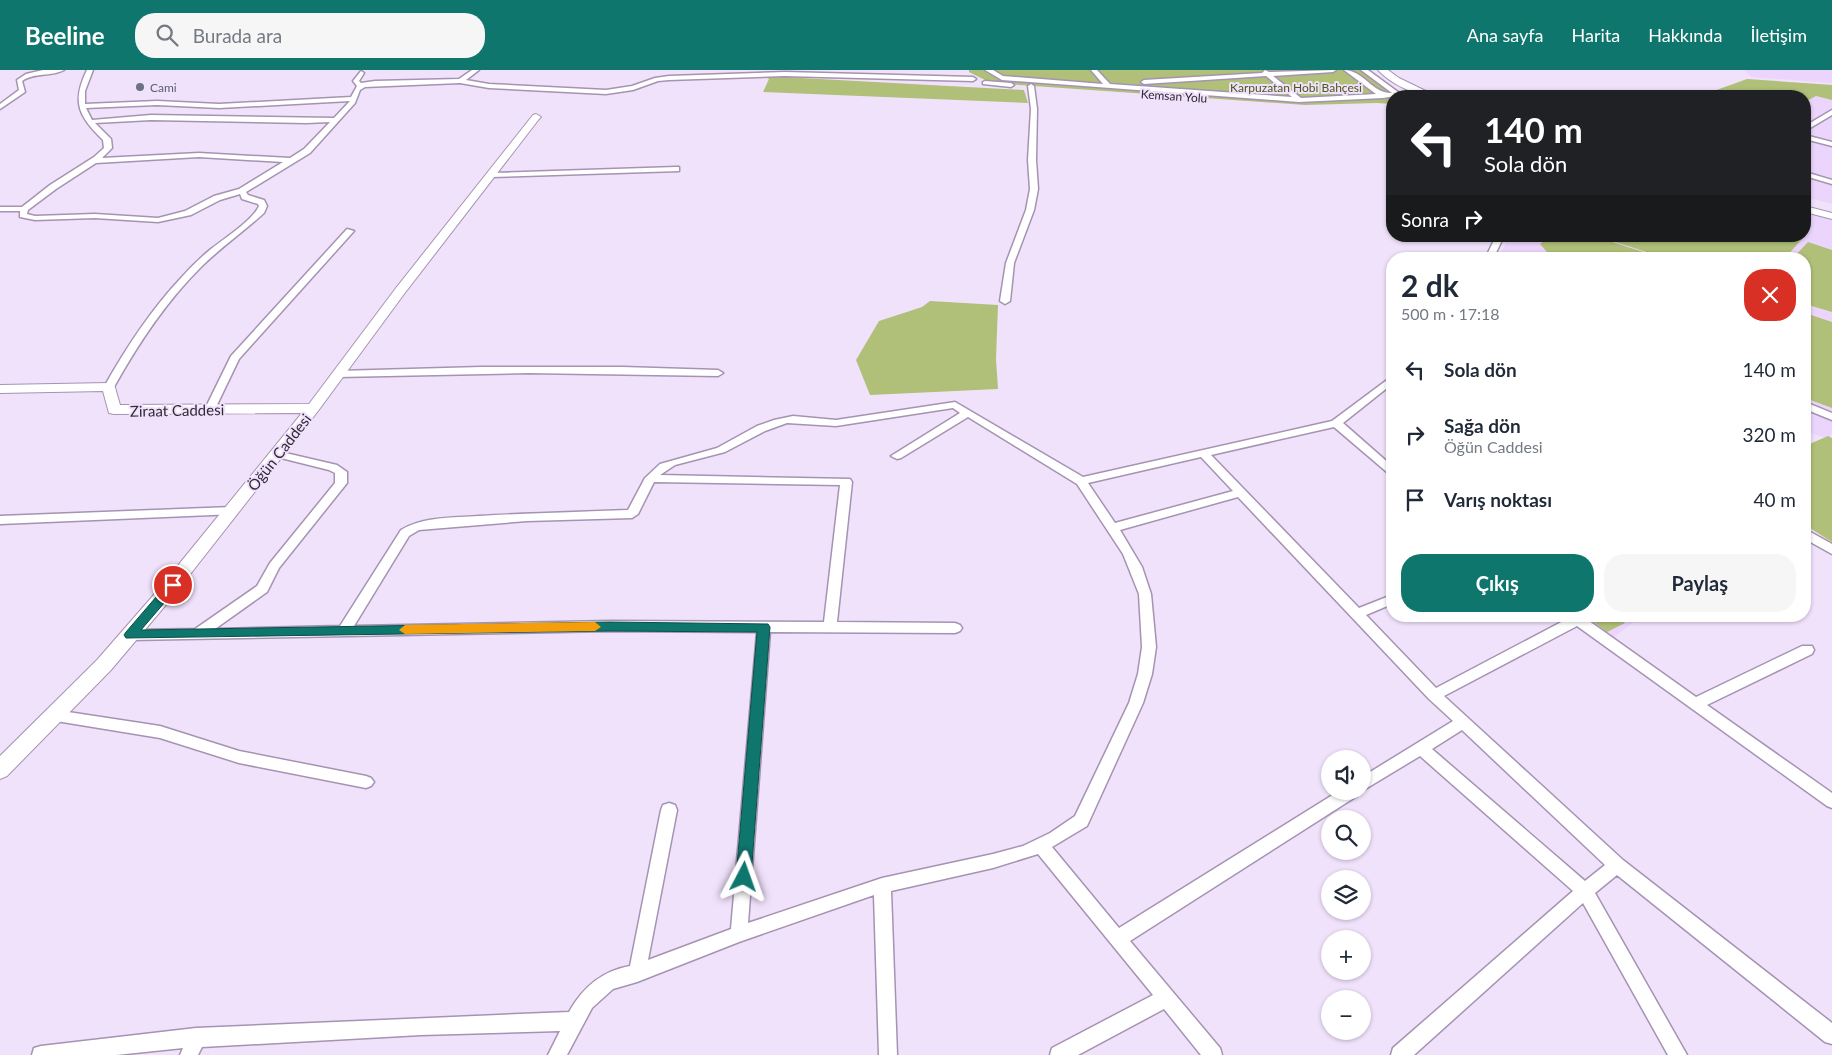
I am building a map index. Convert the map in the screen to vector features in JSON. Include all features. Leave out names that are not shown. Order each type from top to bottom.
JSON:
[{"type":"street","points":[[0,107],[23,91],[19,81],[21,79],[36,74],[61,70]]},
{"type":"street","points":[[0,209],[24,209],[106,150],[109,142],[89,122],[82,106],[82,91],[90,70]]},
{"type":"street","points":[[460,81],[476,70]]},
{"type":"street","points":[[956,70],[974,80]]},
{"type":"street","points":[[988,70],[1002,78],[1299,100],[1384,100]]},
{"type":"street","points":[[1094,70],[1107,85]]},
{"type":"street","points":[[1107,85],[1265,72],[1333,70]]},
{"type":"street","points":[[1347,70],[1384,100]]},
{"type":"street","points":[[1364,70],[1392,90]]},
{"type":"street","points":[[1382,70],[1410,90]]},
{"type":"street","points":[[1179,71],[1202,93]]},
{"type":"street","points":[[1265,72],[1299,100]]},
{"type":"street","points":[[24,209],[23,215],[35,218],[108,216],[162,220],[188,214],[221,196],[242,191],[313,147],[337,120],[357,93],[356,81],[361,73]]},
{"type":"street","name":"Kemsan Yolu","points":[[82,106],[157,103],[237,105],[357,93],[371,84],[396,82],[460,81],[482,86],[606,92],[633,88],[657,79],[785,74],[974,80],[985,83],[1273,103],[1384,100]]},
{"type":"street","points":[[396,82],[402,76]]},
{"type":"street","points":[[1396,80],[1418,90]]},
{"type":"street","points":[[1005,301],[1010,263],[1030,210],[1034,190],[1032,160],[1034,109],[1031,86]]},
{"type":"street","points":[[225,118],[237,105]]},
{"type":"street","points":[[1811,125],[1832,112]]},
{"type":"street","points":[[89,122],[145,117],[225,118],[290,122],[337,120]]},
{"type":"street","name":"Öğün Caddesi","points":[[0,770],[55,716],[130,635],[232,511],[536,117]]},
{"type":"street","points":[[1811,139],[1832,144]]},
{"type":"street","points":[[94,160],[199,155],[294,160]]},
{"type":"street","points":[[491,175],[676,169]]},
{"type":"street","points":[[1811,176],[1832,182]]},
{"type":"street","points":[[0,389],[109,387],[142,333],[176,289],[208,256],[261,211],[263,206],[261,202],[245,196],[242,191]]},
{"type":"street","points":[[1811,204],[1832,209]]},
{"type":"street","points":[[1811,210],[1832,216]]},
{"type":"street","points":[[210,409],[235,358],[350,231]]},
{"type":"street","points":[[338,374],[457,369],[629,369],[718,373]]},
{"type":"street","points":[[1081,481],[1336,423],[1386,384]]},
{"type":"street","name":"Ziraat Caddesi","points":[[109,387],[114,410],[313,408]]},
{"type":"street","points":[[344,631],[405,533],[415,527],[428,524],[527,517],[632,514],[656,471],[665,466],[722,450],[752,432],[786,420],[836,423],[955,405],[1081,481],[1129,553],[1145,594],[1148,647],[1145,674],[1136,703],[1081,820],[1041,846],[1010,857],[882,885],[739,934],[637,973],[621,974],[598,987],[589,996],[557,1055]]},
{"type":"street","points":[[1811,408],[1832,418]]},
{"type":"street","points":[[897,456],[967,413]]},
{"type":"street","points":[[1336,423],[1386,466]]},
{"type":"street","points":[[1203,453],[1434,696],[1462,722],[1617,865],[1832,1035]]},
{"type":"street","points":[[199,634],[262,589],[274,566],[341,483],[340,472],[333,467],[277,454]]},
{"type":"street","points":[[651,478],[846,482],[830,628]]},
{"type":"street","points":[[1111,528],[1240,492]]},
{"type":"street","points":[[0,520],[232,511]]},
{"type":"street","points":[[1811,537],[1832,550]]},
{"type":"street","points":[[1357,614],[1386,602]]},
{"type":"street","points":[[1434,696],[1568,622]]},
{"type":"street","points":[[1581,622],[1832,801]]},
{"type":"street","points":[[130,635],[610,626],[955,628]]},
{"type":"street","points":[[739,934],[764,627]]},
{"type":"street","points":[[1695,704],[1807,650]]},
{"type":"street","points":[[55,716],[91,720],[151,731],[196,742],[239,757],[366,782]]},
{"type":"street","points":[[1371,779],[1462,722]]},
{"type":"street","points":[[1421,748],[1585,891],[1678,1055]]},
{"type":"street","points":[[1117,939],[1338,800]]},
{"type":"street","points":[[637,973],[669,810]]},
{"type":"street","points":[[1041,846],[1213,1055]]},
{"type":"street","points":[[1400,1055],[1585,891],[1617,865]]},
{"type":"street","points":[[882,885],[888,1055]]},
{"type":"street","points":[[1058,1055],[1166,998]]},
{"type":"street","points":[[40,1055],[170,1039],[576,1021]]},
{"type":"street","points":[[189,1055],[196,1038]]},
{"type":"shaded area","points":[[1744,70],[1832,70],[1832,83],[1751,77]]},
{"type":"shaded area","points":[[1747,79],[1832,85],[1832,204],[1811,199],[1811,90],[1717,90]]},
{"type":"shaded area","points":[[1811,214],[1832,220],[1832,433],[1828,439],[1811,433],[1811,252],[1501,252],[1506,242],[1811,242]]},
{"type":"shaded area","points":[[1588,622],[1633,622],[1612,639]]},
{"type":"green space","name":"Karpuzatan Hobi Bahçesi","points":[[969,70],[1368,70],[1397,90],[1386,90],[1386,104],[1305,105],[1007,84],[989,82],[969,72]]},
{"type":"green space","points":[[764,76],[1024,90],[1028,103],[763,92],[769,79]]},
{"type":"green space","points":[[1747,79],[1832,85],[1832,100],[1816,96],[1811,99],[1811,90],[1717,90]]},
{"type":"green space","points":[[1542,242],[1613,242],[1643,252],[1547,252],[1540,244]]},
{"type":"green space","points":[[1616,242],[1799,242],[1790,252],[1646,252]]},
{"type":"green space","points":[[1808,242],[1832,250],[1832,312],[1811,306],[1811,252],[1799,252]]},
{"type":"green space","points":[[930,301],[998,305],[996,359],[998,389],[870,395],[856,360],[879,321],[922,307]]},
{"type":"green space","points":[[1811,315],[1832,322],[1832,408],[1811,400]]},
{"type":"green space","points":[[1828,436],[1832,438],[1832,542],[1811,529],[1811,443]]},
{"type":"green space","points":[[1594,622],[1625,623],[1607,632]]},
{"type":"slow traffic","points":[[405,630],[595,627]]},
{"type":"place","name":"Cami","points":[[140,87]]},
{"type":"route","points":[[173,585],[130,635],[610,626],[764,627],[744,877]]}]
